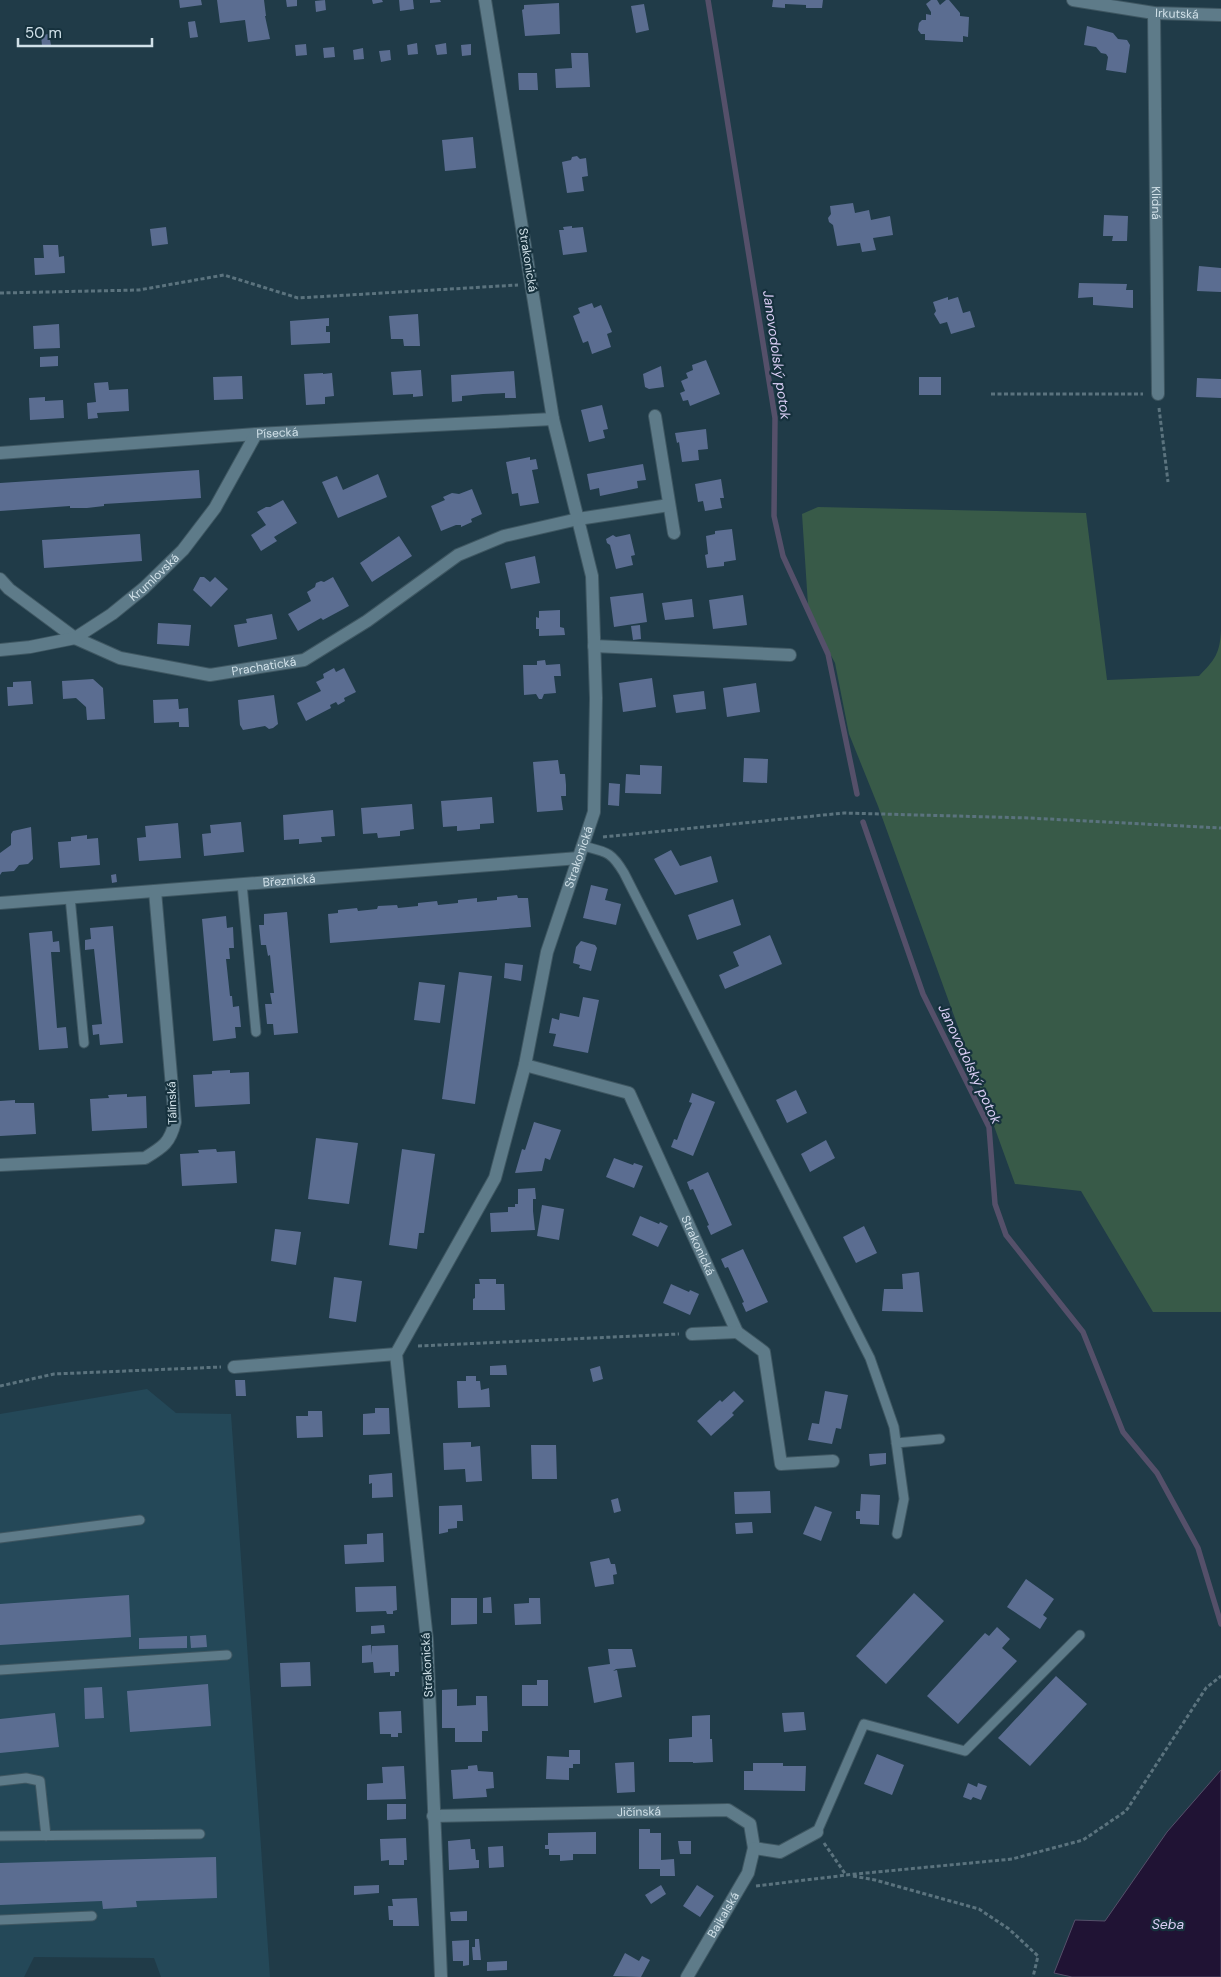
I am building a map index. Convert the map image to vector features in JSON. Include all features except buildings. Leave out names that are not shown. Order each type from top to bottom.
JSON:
[{"type":"street","name":"Strakonická","points":[[441,1977],[427,1640],[396,1354],[495,1178],[525,1064],[547,952],[594,812],[596,698],[592,576],[553,419],[485,0]]},
{"type":"street","name":"Irkutská","points":[[1073,0],[1154,13],[1221,16]]},
{"type":"street","name":"Klidná","points":[[1154,13],[1158,394]]},
{"type":"street","points":[[655,416],[674,533]]},
{"type":"street","name":"Písecká","points":[[0,453],[256,434],[553,419]]},
{"type":"street","name":"Krumlovská","points":[[0,650],[30,648],[75,638],[112,614],[144,588],[183,550],[215,508],[256,434]]},
{"type":"street","points":[[578,519],[669,505]]},
{"type":"street","name":"Prachatická","points":[[0,579],[9,589],[75,638],[120,658],[210,675],[304,660],[367,621],[458,555],[504,536],[578,519]]},
{"type":"street","points":[[594,646],[790,655]]},
{"type":"street","name":"Březnická","points":[[0,903],[242,884],[582,848]]},
{"type":"street","name":"Tálínská","points":[[0,1165],[145,1158],[161,1148],[171,1137],[175,1122],[155,891]]},
{"type":"street","name":"Strakonická","points":[[525,1064],[629,1093],[737,1332],[764,1352],[781,1464],[833,1461]]},
{"type":"street","points":[[692,1334],[737,1332]]},
{"type":"street","points":[[234,1367],[396,1354]]},
{"type":"street","name":"Jičínská","points":[[433,1816],[728,1810],[750,1824],[754,1848]]},
{"type":"street","points":[[754,1848],[780,1852],[817,1832]]},
{"type":"street","name":"Bajkalská","points":[[687,1977],[748,1873],[754,1848]]},
{"type":"lane","points":[[582,848],[607,852],[615,858],[624,873],[870,1358],[894,1427],[904,1500],[898,1534]]},
{"type":"lane","points":[[242,884],[256,1032]]},
{"type":"lane","points":[[70,897],[84,1043]]},
{"type":"lane","points":[[896,1443],[940,1439]]},
{"type":"lane","points":[[0,1538],[140,1520]]},
{"type":"lane","points":[[817,1832],[864,1724],[965,1751],[1080,1635]]},
{"type":"lane","points":[[0,1670],[226,1655]]},
{"type":"lane","points":[[0,1781],[26,1778],[40,1781],[46,1836]]},
{"type":"lane","points":[[0,1836],[200,1834]]},
{"type":"lane","points":[[0,1920],[92,1916]]},
{"type":"path","points":[[0,293],[139,290],[224,275],[298,298],[532,284]]},
{"type":"path","points":[[991,394],[1158,394],[1168,482]]},
{"type":"path","points":[[582,848],[844,813],[1030,818],[1221,828]]},
{"type":"path","points":[[396,1354],[413,1346],[692,1334]]},
{"type":"path","points":[[0,1386],[54,1374],[234,1367]]},
{"type":"path","points":[[738,1889],[846,1875],[1012,1859],[1083,1840],[1126,1811],[1206,1688],[1221,1676]]},
{"type":"path","points":[[817,1832],[846,1875],[875,1880],[979,1909],[1010,1929],[1038,1956],[1033,1977]]},
{"type":"shaded area","points":[[147,1389],[176,1413],[231,1414],[270,1977],[161,1977],[154,1958],[34,1957],[24,1977],[0,1977],[0,1414]]},
{"type":"green space","points":[[818,507],[1086,513],[1107,680],[1199,676],[1216,656],[1221,630],[1221,1312],[1153,1312],[1081,1191],[1015,1184],[878,806],[849,734],[835,663],[816,627],[808,605],[802,514]]},
{"type":"water","name":"Seba","points":[[1221,1770],[1221,1977],[1072,1977],[1054,1973],[1075,1920],[1105,1921],[1167,1832]]},
{"type":"waterway","name":"Janovodolský potok","points":[[708,0],[775,418],[774,516],[783,556],[828,654],[857,794]]},
{"type":"waterway","name":"Janovodolský potok","points":[[863,822],[923,994],[989,1127],[995,1204],[1006,1235],[1083,1332],[1123,1432],[1157,1473],[1198,1548],[1221,1624]]}]
